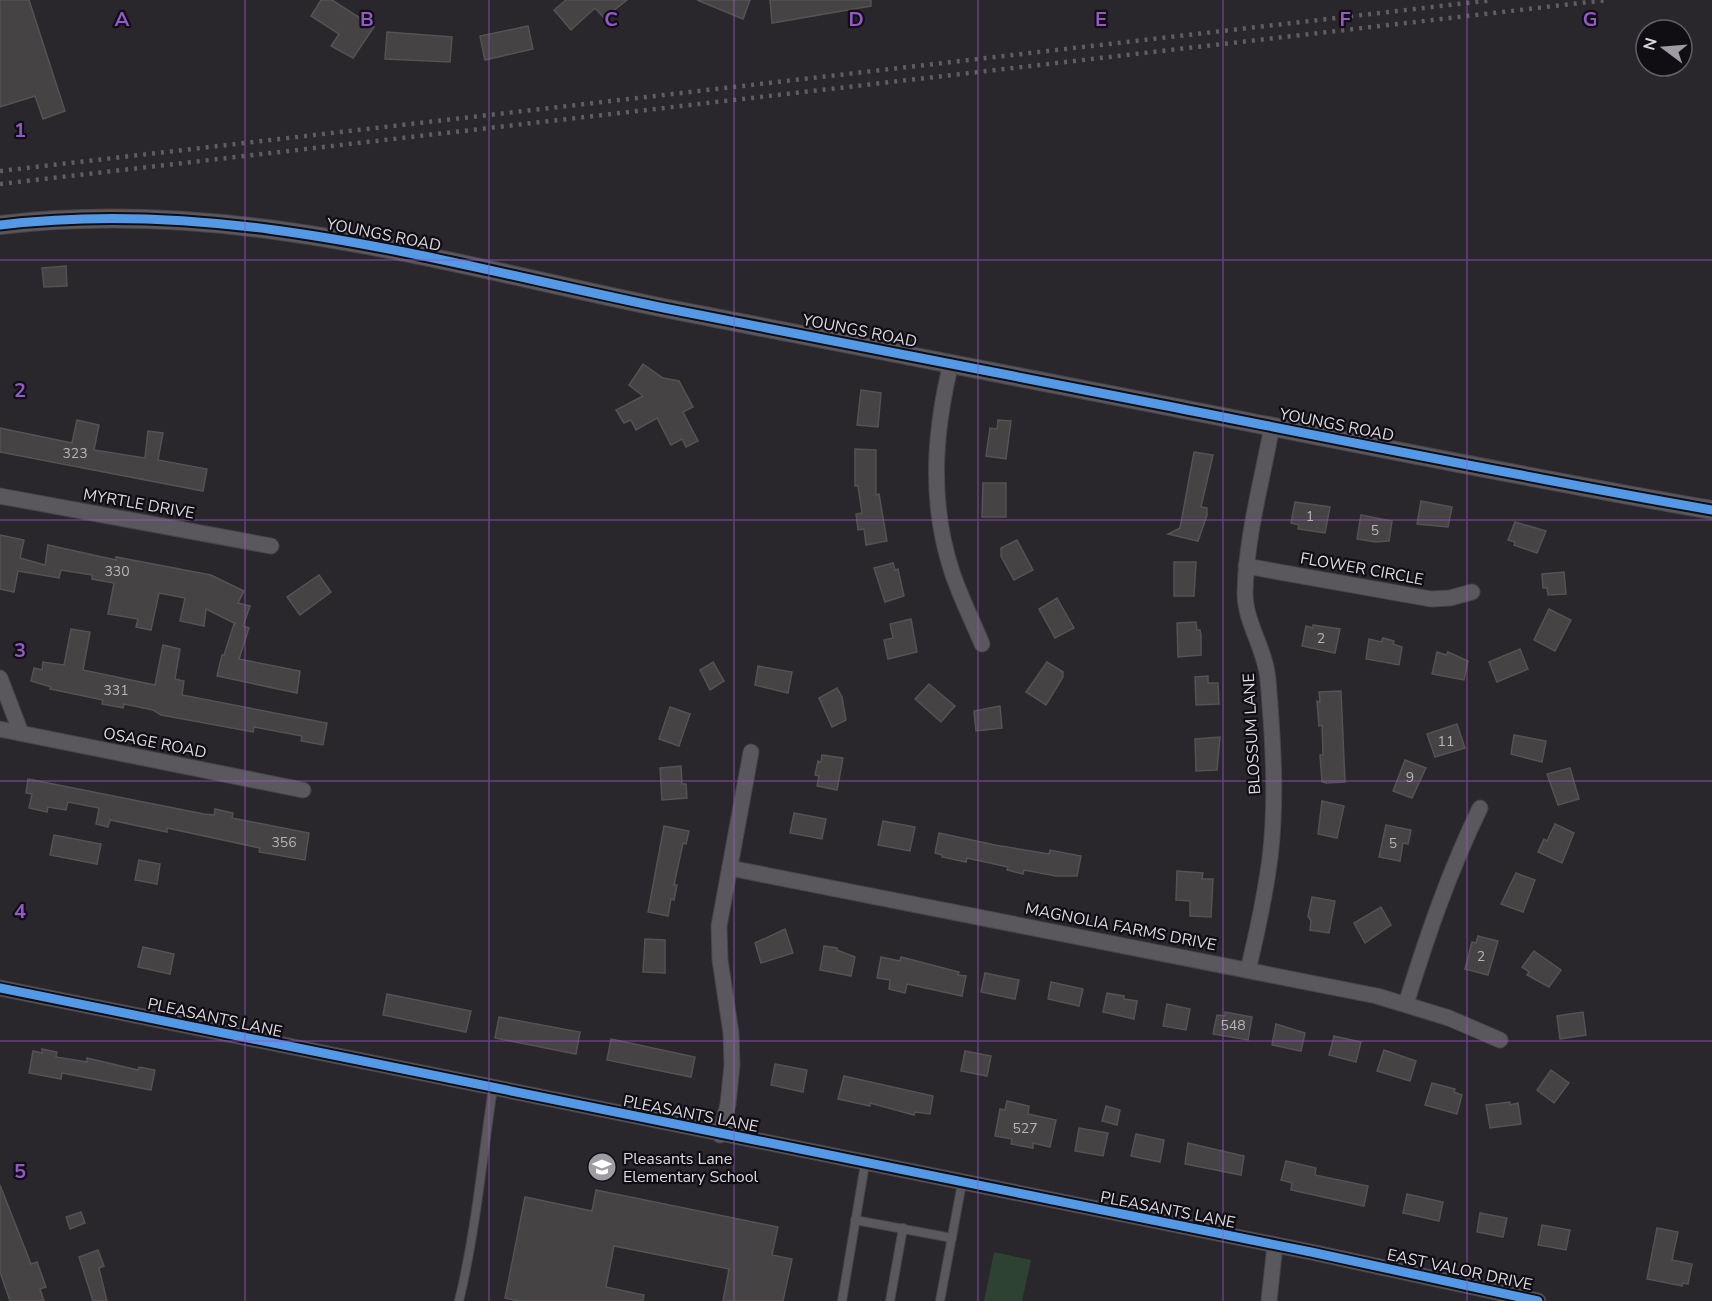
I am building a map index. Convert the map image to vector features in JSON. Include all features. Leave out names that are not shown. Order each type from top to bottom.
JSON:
[{"type":"street","name":"YOUNGS ROAD","points":[[0,225],[64,218],[117,217],[202,220],[270,227],[1539,480],[1712,510]]},
{"type":"street","points":[[951,363],[942,401],[936,446],[937,507],[952,572],[982,644]]},
{"type":"street","name":"BLOSSUM LANE","points":[[1248,970],[1263,903],[1274,808],[1268,678],[1263,653],[1249,617],[1245,596],[1246,566],[1272,426]]},
{"type":"street","name":"MYRTLE DRIVE","points":[[0,495],[271,546]]},
{"type":"street","name":"FLOWER CIRCLE","points":[[1246,566],[1431,598],[1450,598],[1472,592]]},
{"type":"street","points":[[0,678],[21,733]]},
{"type":"street","name":"OSAGE ROAD","points":[[0,729],[303,790]]},
{"type":"street","points":[[720,1135],[728,1104],[732,1065],[731,1033],[720,960],[719,926],[751,752]]},
{"type":"street","points":[[1406,1004],[1434,913],[1455,860],[1480,808]]},
{"type":"street","name":"MAGNOLIA FARMS DRIVE","points":[[730,868],[1248,970],[1406,1004],[1449,1018],[1500,1040]]},
{"type":"street","name":"PLEASANTS LANE","points":[[0,988],[1377,1266]]},
{"type":"street","points":[[1269,1301],[1275,1245]]},
{"type":"street","name":"EAST VALOR DRIVE","points":[[1377,1266],[1538,1301]]},
{"type":"lane","points":[[460,1301],[483,1172],[484,1142],[493,1088]]},
{"type":"lane","points":[[842,1301],[865,1164]]},
{"type":"lane","points":[[940,1301],[962,1183]]},
{"type":"lane","points":[[855,1220],[952,1238]]},
{"type":"lane","points":[[890,1301],[903,1228]]},
{"type":"green space","points":[[994,1252],[1031,1260],[1022,1301],[984,1301]]},
{"type":"building","points":[[0,0],[29,0],[65,111],[43,119],[35,96],[0,107]]},
{"type":"building","points":[[321,0],[332,0],[374,27],[353,58],[331,46],[339,34],[311,16]]},
{"type":"building","points":[[566,0],[627,0],[604,18],[595,8],[571,30],[554,10]]},
{"type":"building","points":[[697,0],[750,0],[743,19]]},
{"type":"building","points":[[770,0],[871,0],[871,6],[772,23]]},
{"type":"building","points":[[528,26],[533,49],[485,60],[480,36]]},
{"type":"building","points":[[387,32],[452,37],[450,62],[385,59]]},
{"type":"building","points":[[66,266],[67,286],[44,287],[42,268]]},
{"type":"building","points":[[643,364],[663,378],[679,381],[693,407],[683,412],[698,441],[686,447],[682,439],[671,445],[657,418],[636,430],[631,420],[624,423],[616,410],[643,396],[629,385]]},
{"type":"building","points":[[861,390],[881,393],[878,427],[857,425]]},
{"type":"building","points":[[77,420],[99,425],[94,450],[145,458],[148,431],[163,433],[158,460],[207,469],[203,491],[0,452],[0,428],[72,443]]},
{"type":"building","points":[[998,420],[1011,421],[1006,459],[986,456],[990,428],[997,429]]},
{"type":"building","points":[[855,449],[876,450],[876,495],[879,494],[887,541],[866,545],[864,529],[858,530],[856,514],[862,513],[858,486],[855,486]]},
{"type":"building","points":[[1194,452],[1213,455],[1201,507],[1207,508],[1207,515],[1198,541],[1168,534],[1180,528]]},
{"type":"building","points":[[983,483],[1006,483],[1006,517],[982,517]]},
{"type":"building","points":[[1421,501],[1452,507],[1448,527],[1417,524]]},
{"type":"building","points":[[1295,502],[1330,507],[1325,533],[1298,529],[1299,525],[1291,523]]},
{"type":"building","points":[[1361,515],[1392,521],[1389,541],[1375,542],[1357,539]]},
{"type":"building","points":[[1515,522],[1546,531],[1537,553],[1514,545],[1515,542],[1508,540]]},
{"type":"building","points":[[0,535],[24,540],[20,558],[45,565],[48,545],[116,560],[116,557],[211,575],[244,591],[238,603],[250,606],[243,626],[249,628],[239,659],[300,671],[297,693],[217,676],[222,655],[224,655],[234,624],[236,624],[206,609],[204,626],[180,621],[185,598],[159,593],[151,630],[136,627],[138,619],[108,614],[114,583],[92,579],[92,575],[61,570],[59,578],[18,571],[14,592],[0,589]]},
{"type":"building","points":[[1017,540],[1033,570],[1014,580],[1001,556],[1001,548]]},
{"type":"building","points":[[1174,562],[1196,562],[1194,596],[1174,596]]},
{"type":"building","points":[[893,563],[895,570],[898,569],[904,596],[885,602],[874,568]]},
{"type":"building","points":[[1564,572],[1566,594],[1548,595],[1547,588],[1543,588],[1542,574]]},
{"type":"building","points":[[319,575],[331,592],[300,615],[287,597]]},
{"type":"building","points":[[1057,598],[1074,628],[1055,638],[1039,609]]},
{"type":"building","points":[[1549,609],[1571,620],[1555,651],[1534,640]]},
{"type":"building","points":[[911,619],[917,652],[888,659],[884,640],[893,638],[890,624]]},
{"type":"building","points":[[1196,622],[1197,630],[1200,630],[1201,635],[1201,655],[1178,657],[1177,623]]},
{"type":"building","points":[[1313,625],[1340,629],[1335,653],[1302,646],[1306,626],[1313,628]]},
{"type":"building","points":[[71,629],[90,632],[83,670],[155,685],[163,645],[180,649],[175,679],[184,681],[182,695],[327,723],[323,745],[301,741],[302,736],[254,727],[253,732],[161,715],[153,710],[124,704],[123,708],[102,704],[103,700],[50,689],[51,687],[31,681],[34,668],[42,670],[43,662],[64,665]]},
{"type":"building","points":[[1383,638],[1394,641],[1393,644],[1402,647],[1399,665],[1366,659],[1369,639],[1381,642]]},
{"type":"building","points":[[1520,649],[1528,669],[1497,682],[1489,662]]},
{"type":"building","points":[[1437,652],[1446,655],[1448,652],[1468,661],[1464,680],[1432,674]]},
{"type":"building","points":[[713,662],[724,681],[710,690],[700,670]]},
{"type":"building","points":[[1047,662],[1063,672],[1063,677],[1046,705],[1026,692]]},
{"type":"building","points":[[758,666],[792,672],[788,693],[755,685]]},
{"type":"building","points":[[1208,676],[1208,683],[1218,683],[1219,704],[1196,705],[1195,677]]},
{"type":"building","points":[[929,684],[955,706],[941,722],[915,699]]},
{"type":"building","points":[[837,688],[842,697],[846,720],[832,727],[819,698]]},
{"type":"building","points":[[1341,691],[1345,782],[1326,783],[1322,782],[1320,755],[1323,755],[1322,725],[1319,726],[1317,701],[1320,702],[1319,692]]},
{"type":"building","points":[[1000,706],[1002,728],[976,731],[974,711]]},
{"type":"building","points":[[670,707],[690,714],[679,746],[659,739]]},
{"type":"building","points":[[1457,724],[1465,748],[1435,757],[1427,734]]},
{"type":"building","points":[[1514,735],[1546,741],[1542,762],[1511,754]]},
{"type":"building","points":[[1220,737],[1217,770],[1196,771],[1195,739]]},
{"type":"building","points":[[822,755],[843,758],[837,790],[817,786],[819,776],[815,775]]},
{"type":"building","points":[[1405,760],[1426,768],[1412,798],[1393,791]]},
{"type":"building","points":[[681,766],[682,784],[686,784],[687,798],[662,800],[660,768]]},
{"type":"building","points":[[1570,768],[1579,799],[1558,805],[1547,774]]},
{"type":"building","points":[[28,779],[204,814],[214,815],[215,809],[233,813],[232,818],[309,833],[305,860],[259,852],[260,848],[167,828],[167,832],[110,820],[108,827],[96,824],[99,808],[68,802],[66,810],[48,807],[47,812],[29,808],[32,794],[26,793]]},
{"type":"building","points":[[1322,801],[1344,806],[1337,838],[1318,834]]},
{"type":"building","points":[[794,813],[826,819],[822,839],[790,833]]},
{"type":"building","points":[[883,821],[915,827],[910,851],[878,845]]},
{"type":"building","points":[[1555,824],[1574,833],[1562,863],[1538,852],[1544,839],[1547,841]]},
{"type":"building","points":[[1386,825],[1411,830],[1408,844],[1403,843],[1400,861],[1379,857]]},
{"type":"building","points":[[664,826],[689,831],[686,844],[683,843],[674,885],[677,885],[674,900],[671,899],[668,916],[648,912]]},
{"type":"building","points":[[939,833],[1049,854],[1050,850],[1081,856],[1077,876],[1056,876],[1024,870],[1023,874],[1007,870],[1008,867],[967,858],[966,862],[942,857],[935,853]]},
{"type":"building","points":[[54,835],[101,844],[97,864],[50,855]]},
{"type":"building","points":[[139,860],[160,864],[157,884],[135,880]]},
{"type":"building","points":[[1177,871],[1203,873],[1202,879],[1213,879],[1211,917],[1190,916],[1190,901],[1176,900]]},
{"type":"building","points":[[1516,873],[1535,880],[1523,912],[1501,904]]},
{"type":"building","points":[[1312,897],[1335,901],[1329,933],[1310,930],[1311,921],[1308,916]]},
{"type":"building","points":[[1381,907],[1391,925],[1365,943],[1354,923]]},
{"type":"building","points":[[785,929],[793,953],[761,963],[755,943]]},
{"type":"building","points":[[1478,936],[1498,941],[1488,975],[1465,969],[1472,942],[1476,943]]},
{"type":"building","points":[[645,939],[665,940],[665,973],[643,972]]},
{"type":"building","points":[[824,946],[837,948],[855,957],[851,976],[820,970]]},
{"type":"building","points":[[143,947],[174,954],[170,974],[138,967]]},
{"type":"building","points":[[1534,951],[1561,970],[1549,987],[1527,975],[1529,972],[1522,967]]},
{"type":"building","points":[[881,957],[900,961],[901,957],[959,972],[958,975],[966,976],[962,996],[907,984],[905,993],[889,989],[890,980],[877,978]]},
{"type":"building","points":[[985,973],[1019,980],[1015,999],[981,992]]},
{"type":"building","points":[[1051,982],[1083,989],[1079,1006],[1048,999]]},
{"type":"building","points":[[1107,993],[1137,1001],[1134,1019],[1103,1012]]},
{"type":"building","points":[[387,994],[471,1011],[466,1032],[383,1015]]},
{"type":"building","points":[[1167,1004],[1190,1009],[1186,1030],[1163,1026]]},
{"type":"building","points":[[1225,1012],[1252,1017],[1248,1040],[1213,1034],[1217,1015],[1225,1016]]},
{"type":"building","points":[[1583,1012],[1586,1035],[1560,1039],[1557,1016]]},
{"type":"building","points":[[499,1017],[580,1032],[576,1054],[495,1038]]},
{"type":"building","points":[[1276,1024],[1305,1033],[1301,1051],[1272,1045]]},
{"type":"building","points":[[1334,1036],[1361,1042],[1356,1062],[1329,1055]]},
{"type":"building","points":[[611,1039],[695,1057],[691,1077],[607,1060]]},
{"type":"building","points":[[42,1049],[57,1052],[56,1057],[87,1062],[87,1058],[138,1070],[139,1067],[155,1070],[151,1090],[62,1073],[61,1079],[29,1073],[33,1051],[42,1053]]},
{"type":"building","points":[[1384,1050],[1416,1061],[1410,1081],[1377,1071]]},
{"type":"building","points":[[965,1051],[991,1056],[987,1076],[961,1071]]},
{"type":"building","points":[[775,1064],[807,1070],[803,1092],[771,1085]]},
{"type":"building","points":[[1551,1070],[1569,1083],[1554,1103],[1537,1090]]},
{"type":"building","points":[[844,1076],[933,1096],[930,1114],[915,1112],[914,1115],[870,1103],[870,1106],[838,1099]]},
{"type":"building","points":[[1432,1083],[1455,1089],[1454,1092],[1462,1095],[1457,1114],[1425,1105]]},
{"type":"building","points":[[1007,1101],[1029,1106],[1028,1114],[1056,1120],[1050,1147],[1033,1143],[1033,1148],[1011,1144],[1012,1139],[995,1136],[1000,1109],[1005,1110]]},
{"type":"building","points":[[1510,1102],[1510,1105],[1518,1103],[1521,1124],[1490,1128],[1486,1105]]},
{"type":"building","points":[[1106,1106],[1120,1110],[1117,1125],[1102,1121]]},
{"type":"building","points":[[1079,1128],[1108,1133],[1103,1156],[1075,1151]]},
{"type":"building","points":[[1136,1134],[1164,1140],[1160,1162],[1131,1156]]},
{"type":"building","points":[[1188,1143],[1244,1156],[1241,1175],[1185,1164]]},
{"type":"building","points":[[1286,1161],[1316,1168],[1315,1175],[1368,1186],[1364,1206],[1291,1190],[1292,1183],[1281,1180]]},
{"type":"building","points":[[0,1185],[31,1264],[37,1262],[46,1287],[40,1289],[44,1301],[10,1301],[0,1272]]},
{"type":"building","points":[[596,1190],[778,1227],[772,1255],[792,1259],[783,1301],[723,1301],[729,1269],[614,1246],[606,1287],[644,1295],[643,1301],[518,1301],[505,1298],[525,1197],[592,1211]]},
{"type":"building","points":[[1407,1194],[1443,1202],[1439,1221],[1403,1213]]},
{"type":"building","points":[[81,1212],[85,1223],[70,1229],[66,1217]]},
{"type":"building","points":[[1480,1213],[1507,1218],[1503,1237],[1477,1232]]},
{"type":"building","points":[[1542,1225],[1570,1230],[1566,1250],[1538,1245]]},
{"type":"building","points":[[1657,1228],[1678,1232],[1672,1260],[1692,1264],[1688,1284],[1683,1283],[1682,1286],[1647,1279]]},
{"type":"building","points":[[98,1250],[104,1266],[99,1268],[107,1301],[93,1301],[79,1257]]},
{"type":"railway","points":[[0,171],[1493,0]]},
{"type":"railway","points":[[0,184],[1607,0]]},
{"type":"cycle path","points":[[0,225],[85,219],[169,220],[252,227],[335,239],[664,308],[1437,459],[1712,510]]},
{"type":"cycle path","points":[[0,988],[1311,1252],[1538,1301]]},
{"type":"place","name":"Pleasants Lane Elementary School","points":[[602,1167]]}]
